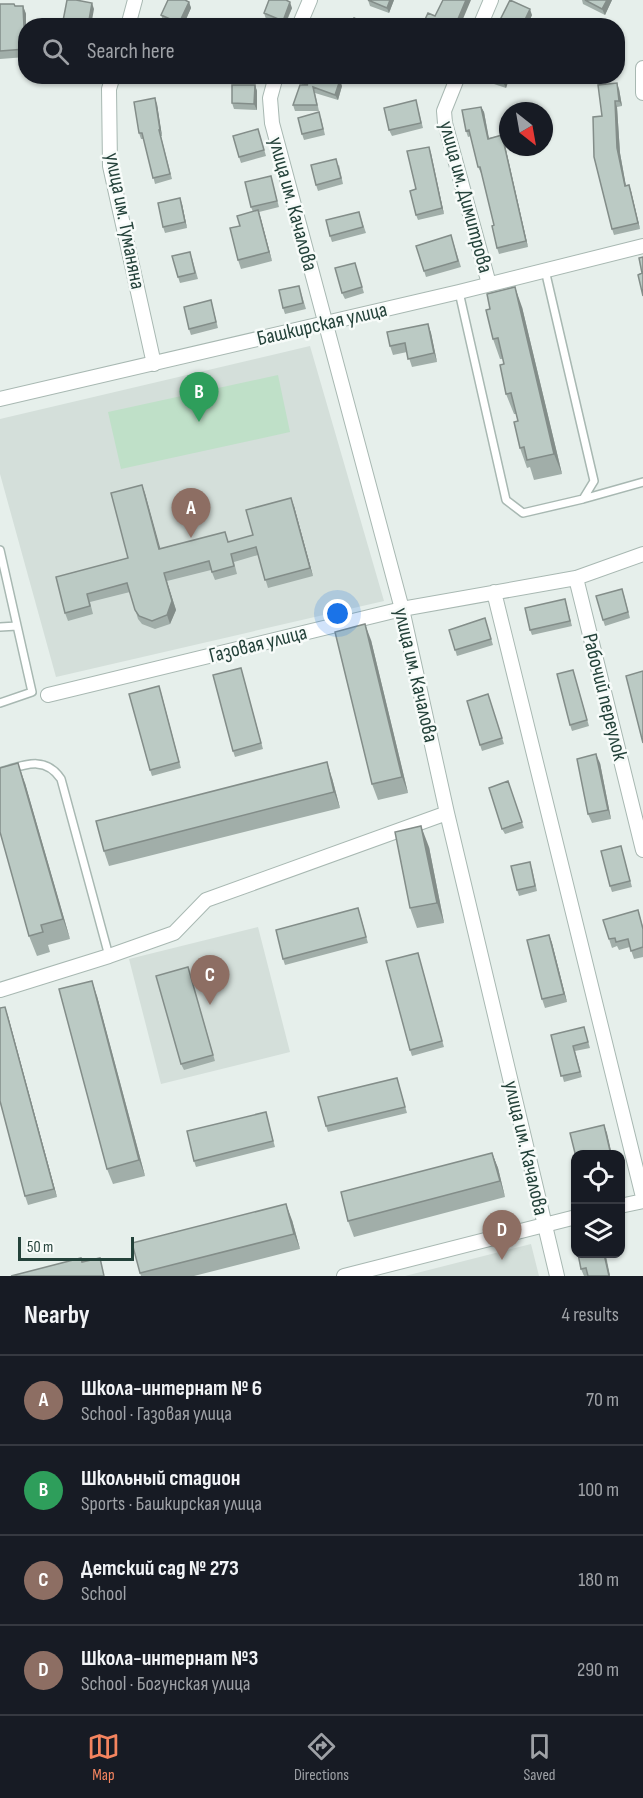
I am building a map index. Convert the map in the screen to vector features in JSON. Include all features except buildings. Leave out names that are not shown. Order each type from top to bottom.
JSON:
[{"type":"street","points":[[130,18],[135,0]]},
{"type":"street","points":[[302,18],[310,0]]},
{"type":"street","points":[[483,18],[491,0]]},
{"type":"street","points":[[643,68],[643,93]]},
{"type":"street","name":"улица им. Туманяна","points":[[111,84],[110,166],[154,364]]},
{"type":"street","name":"улица им. Качалова","points":[[274,84],[270,98],[272,123],[402,609],[447,813],[557,1276]]},
{"type":"street","name":"улица им. Димитрова","points":[[455,84],[444,111],[445,123],[489,284]]},
{"type":"street","name":"Башкирская улица","points":[[0,399],[459,292],[643,246]]},
{"type":"street","name":"Газовая улица","points":[[48,695],[402,609],[576,578],[643,554]]},
{"type":"street","name":"Рабочий переулок","points":[[576,578],[643,850]]},
{"type":"street","points":[[494,592],[643,1199],[625,1205]]},
{"type":"street","points":[[0,990],[174,933],[206,900],[447,813]]},
{"type":"street","points":[[344,1276],[571,1218]]},
{"type":"lane","points":[[545,270],[594,481],[583,499]]},
{"type":"lane","points":[[459,292],[507,500],[523,513],[643,482]]},
{"type":"lane","points":[[0,550],[32,692],[0,703]]},
{"type":"lane","points":[[0,627],[17,626]]},
{"type":"lane","points":[[0,772],[20,766],[42,764],[51,767],[61,779],[108,956]]},
{"type":"shaded area","points":[[310,346],[384,601],[56,677],[0,474],[0,419]]},
{"type":"shaded area","points":[[258,927],[290,1052],[161,1084],[129,959]]},
{"type":"shaded area","points":[[531,1244],[539,1276],[405,1276]]},
{"type":"green space","points":[[278,375],[290,432],[121,469],[108,412]]},
{"type":"place","name":"Школьный стадион","points":[[199,422]]},
{"type":"place","name":"Школа-интернат № 6","points":[[191,538]]},
{"type":"place","name":"Детский сад № 273","points":[[210,1005]]},
{"type":"place","name":"Школа-интернат №3","points":[[502,1260]]}]
